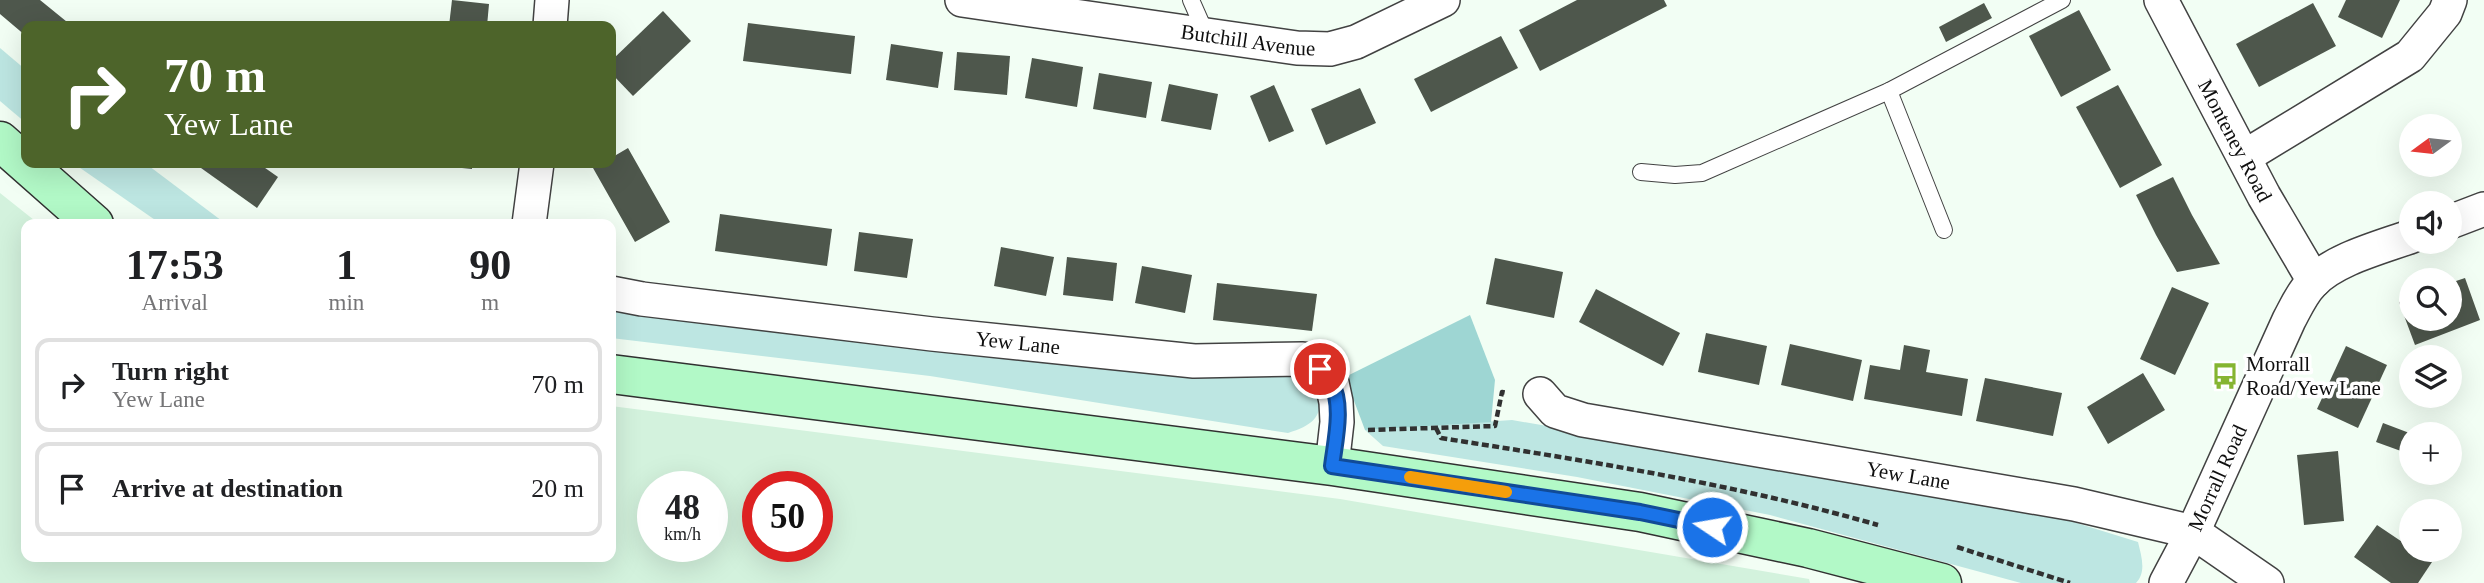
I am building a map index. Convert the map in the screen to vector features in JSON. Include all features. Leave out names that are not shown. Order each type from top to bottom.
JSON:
[{"type":"main road","points":[[0,141],[21,160]]},
{"type":"main road","points":[[31,168],[88,219]]},
{"type":"main road","points":[[616,375],[1334,449],[1808,548],[1942,583]]},
{"type":"street","points":[[550,21],[552,0]]},
{"type":"street","name":"Butchill Avenue","points":[[962,0],[1040,6],[1297,48],[1330,49],[1356,42],[1443,0]]},
{"type":"street","name":"Monteney Road","points":[[2161,0],[2244,157],[2314,281]]},
{"type":"street","points":[[2244,157],[2410,56],[2445,13],[2450,0]]},
{"type":"street","points":[[530,219],[536,168]]},
{"type":"street","points":[[2462,217],[2484,209]]},
{"type":"street","name":"Morrall Road","points":[[2166,583],[2193,532],[2289,320],[2314,281],[2352,258],[2399,241]]},
{"type":"street","name":"Yew Lane","points":[[616,294],[919,332],[1194,361],[1303,359],[1320,369],[1332,383],[1336,402],[1334,449]]},
{"type":"street","name":"Yew Lane","points":[[1540,394],[1555,411],[1583,420],[2074,505],[2193,532],[2267,583]]},
{"type":"lane","points":[[1191,0],[1206,34]]},
{"type":"lane","points":[[1641,172],[1675,175],[1702,173],[1889,91],[2062,0]]},
{"type":"lane","points":[[1889,91],[1944,230]]},
{"type":"path","points":[[1334,449],[1495,426],[1502,392],[1540,394]]},
{"type":"green space","points":[[0,193],[33,219],[21,219],[21,562],[616,562],[616,407],[1340,499],[1809,579],[1810,583],[0,583]]},
{"type":"shaded area","points":[[0,48],[21,66],[21,119],[0,101]]},
{"type":"shaded area","points":[[80,168],[152,168],[219,219],[154,219]]},
{"type":"shaded area","points":[[616,305],[880,339],[1234,377],[1293,368],[1321,390],[1321,400],[1318,414],[1310,423],[1288,433],[930,376],[616,339]]},
{"type":"shaded area","points":[[1470,315],[1495,380],[1491,422],[1365,430],[1345,377]]},
{"type":"shaded area","points":[[1512,420],[2038,511],[2138,542],[2141,574],[2136,583],[2021,583],[1770,515],[1577,477],[1383,446],[1365,430]]},
{"type":"building","points":[[0,0],[40,0],[66,21],[21,21],[21,32],[0,14]]},
{"type":"building","points":[[452,0],[489,4],[487,21],[450,21]]},
{"type":"building","points":[[1577,0],[1664,0],[1667,6],[1540,71],[1519,30]]},
{"type":"building","points":[[2346,0],[2400,0],[2382,38],[2338,17]]},
{"type":"building","points":[[1984,3],[1992,18],[1946,42],[1939,27]]},
{"type":"building","points":[[2313,3],[2336,46],[2259,87],[2236,44]]},
{"type":"building","points":[[2079,10],[2111,70],[2061,97],[2029,36]]},
{"type":"building","points":[[663,11],[691,41],[633,96],[616,78],[616,56]]},
{"type":"building","points":[[748,23],[855,36],[851,74],[743,61]]},
{"type":"building","points":[[1501,36],[1518,68],[1431,112],[1414,79]]},
{"type":"building","points":[[891,44],[943,52],[938,88],[886,80]]},
{"type":"building","points":[[957,52],[1010,56],[1007,95],[954,90]]},
{"type":"building","points":[[1032,58],[1083,67],[1077,107],[1025,98]]},
{"type":"building","points":[[1099,73],[1152,82],[1146,118],[1093,109]]},
{"type":"building","points":[[1169,84],[1218,94],[1211,130],[1161,121]]},
{"type":"building","points":[[1274,85],[1294,131],[1269,142],[1250,96]]},
{"type":"building","points":[[2118,85],[2162,165],[2120,188],[2076,107]]},
{"type":"building","points":[[1360,88],[1376,123],[1326,145],[1311,109]]},
{"type":"building","points":[[628,148],[670,222],[635,242],[593,168],[616,168],[616,155]]},
{"type":"building","points":[[201,168],[265,168],[278,177],[257,208]]},
{"type":"building","points":[[2173,177],[2220,264],[2177,272],[2156,235],[2136,195]]},
{"type":"building","points":[[720,214],[832,229],[827,266],[715,251]]},
{"type":"building","points":[[859,232],[913,239],[907,278],[854,271]]},
{"type":"building","points":[[1001,247],[1054,257],[1046,296],[994,286]]},
{"type":"building","points":[[1067,257],[1117,263],[1113,301],[1063,295]]},
{"type":"building","points":[[1495,258],[1563,272],[1554,318],[1486,304]]},
{"type":"building","points":[[1142,266],[1192,275],[1185,313],[1135,303]]},
{"type":"building","points":[[2465,278],[2480,320],[2462,327],[2462,279]]},
{"type":"building","points":[[1217,283],[1317,294],[1312,331],[1213,320]]},
{"type":"building","points":[[2172,287],[2209,303],[2175,375],[2140,359]]},
{"type":"building","points":[[1596,289],[1680,333],[1663,366],[1579,322]]},
{"type":"building","points":[[2410,331],[2451,331],[2415,345]]},
{"type":"building","points":[[1706,333],[1767,346],[1759,385],[1698,372]]},
{"type":"building","points":[[1790,344],[1862,360],[1853,401],[1781,385]]},
{"type":"building","points":[[1904,345],[1930,350],[1926,372],[1968,379],[1962,416],[1864,399],[1870,365],[1900,370]]},
{"type":"building","points":[[2346,346],[2387,365],[2358,428],[2317,409]]},
{"type":"building","points":[[2143,373],[2165,410],[2108,444],[2087,407]]},
{"type":"building","points":[[1985,378],[2062,393],[2053,436],[1976,421]]},
{"type":"building","points":[[2383,423],[2399,429],[2399,450],[2376,442]]},
{"type":"building","points":[[2338,451],[2344,521],[2304,525],[2297,455]]},
{"type":"building","points":[[2377,525],[2399,540],[2399,562],[2432,562],[2418,583],[2391,583],[2354,557]]},
{"type":"slow traffic","points":[[1410,477],[1506,492]]},
{"type":"place","name":"Morrall Road/Yew Lane","points":[[2225,376]]},
{"type":"route","points":[[1320,369],[1332,383],[1336,402],[1337,422],[1332,466],[1640,512],[1712,527]]}]
